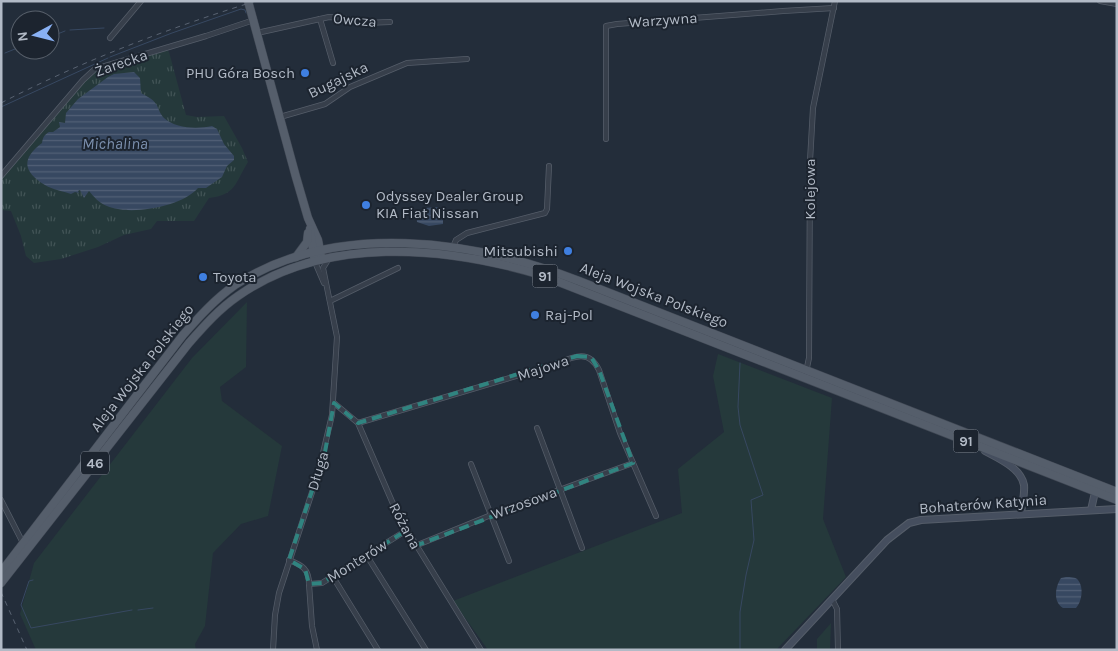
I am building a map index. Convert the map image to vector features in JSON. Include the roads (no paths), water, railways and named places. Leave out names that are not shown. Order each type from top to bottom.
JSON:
[{"type":"main road","points":[[248,1],[316,252],[322,260]]},
{"type":"main road","points":[[296,257],[307,240],[308,218]]},
{"type":"main road","name":"Aleja Wojska Polskiego","points":[[1,572],[196,320],[214,302],[234,286],[268,267],[296,257],[316,252],[385,244],[407,243],[453,247],[498,255],[559,273],[1117,492]]},
{"type":"main road","name":"Aleja Wojska Polskiego","points":[[1,582],[175,360],[208,322],[233,300],[258,283],[300,266],[322,260],[374,253],[442,254],[496,262],[553,279],[1117,500]]},
{"type":"street","points":[[110,38],[140,1]]},
{"type":"street","name":"Kolejowa","points":[[805,379],[809,358],[810,153],[813,108],[835,1]]},
{"type":"street","points":[[1100,1],[1117,4]]},
{"type":"street","name":"Warzywna","points":[[606,139],[606,26],[774,11],[834,8]]},
{"type":"street","name":"Owcza","points":[[257,33],[337,17],[365,23],[390,22]]},
{"type":"street","name":"Owcza","points":[[320,19],[333,63]]},
{"type":"street","name":"Żarecka","points":[[1,176],[83,80],[95,69],[254,20]]},
{"type":"street","name":"Bugajska","points":[[280,117],[325,104],[350,87],[407,63],[466,60]]},
{"type":"street","points":[[453,247],[458,238],[467,233],[545,213],[547,209],[549,166]]},
{"type":"street","name":"Długa","points":[[322,260],[326,288]]},
{"type":"street","name":"Długa","points":[[273,650],[275,615],[279,593],[322,460],[334,403],[337,337],[322,260]]},
{"type":"street","points":[[330,301],[398,268]]},
{"type":"street","name":"Majowa","points":[[358,423],[578,356],[591,357],[599,370],[620,433],[656,516]]},
{"type":"street","name":"Różana","points":[[334,403],[358,423],[394,506],[415,546],[481,650]]},
{"type":"street","points":[[537,428],[582,548]]},
{"type":"street","points":[[970,443],[1002,461],[1015,470],[1021,478],[1024,489],[1021,513]]},
{"type":"street","name":"Wrzosowa","points":[[415,546],[491,515],[633,463]]},
{"type":"street","points":[[471,464],[509,561]]},
{"type":"street","points":[[1091,510],[1095,492]]},
{"type":"street","points":[[1,500],[24,544]]},
{"type":"street","name":"Bohaterów Katynia","points":[[785,650],[887,540],[909,523],[921,520],[1021,513],[1117,509]]},
{"type":"street","name":"Monterów","points":[[289,560],[306,569],[309,584],[322,583],[407,530]]},
{"type":"street","points":[[367,556],[426,650]]},
{"type":"street","points":[[333,577],[378,650]]},
{"type":"street","points":[[309,584],[312,626],[317,650]]},
{"type":"street","points":[[832,600],[837,609],[838,650]]},
{"type":"water","name":"Michalina","points":[[134,72],[140,78],[141,93],[155,102],[169,122],[187,127],[200,128],[212,126],[217,129],[224,144],[234,156],[234,160],[227,166],[222,177],[206,188],[198,188],[190,195],[168,205],[141,210],[117,209],[104,205],[89,191],[84,198],[80,190],[78,191],[79,193],[71,194],[51,188],[37,180],[32,175],[27,164],[31,154],[42,143],[45,135],[60,127],[59,122],[65,123],[66,113],[78,99],[108,77],[114,74]]},
{"type":"water","points":[[441,207],[443,224],[429,226],[417,222],[418,214],[423,209]]},
{"type":"water","points":[[1061,578],[1077,579],[1081,586],[1081,598],[1076,608],[1063,608],[1056,598],[1059,582]]},
{"type":"waterway","points":[[110,57],[241,9],[245,10],[246,13]]},
{"type":"waterway","points":[[70,30],[104,28]]},
{"type":"waterway","points":[[60,33],[65,31]]},
{"type":"waterway","points":[[5,53],[10,51]]},
{"type":"waterway","points":[[1,107],[108,58]]},
{"type":"waterway","points":[[740,363],[738,407],[740,425],[763,495],[751,500],[754,540],[740,612],[740,650]]},
{"type":"waterway","points":[[33,580],[29,581],[21,605],[31,628],[132,610]]},
{"type":"waterway","points":[[138,610],[153,608]]},
{"type":"railway","points":[[1,103],[63,73],[126,46],[256,1]]},
{"type":"railway","points":[[1,592],[27,650]]},
{"type":"place","name":"PHU Góra Bosch","points":[[305,73]]},
{"type":"place","name":"Odyssey Dealer Group KIA Fiat Nissan","points":[[366,205]]},
{"type":"place","name":"Mitsubishi","points":[[568,251]]},
{"type":"place","name":"Toyota","points":[[203,277]]},
{"type":"place","name":"Raj-Pol","points":[[535,315]]}]
